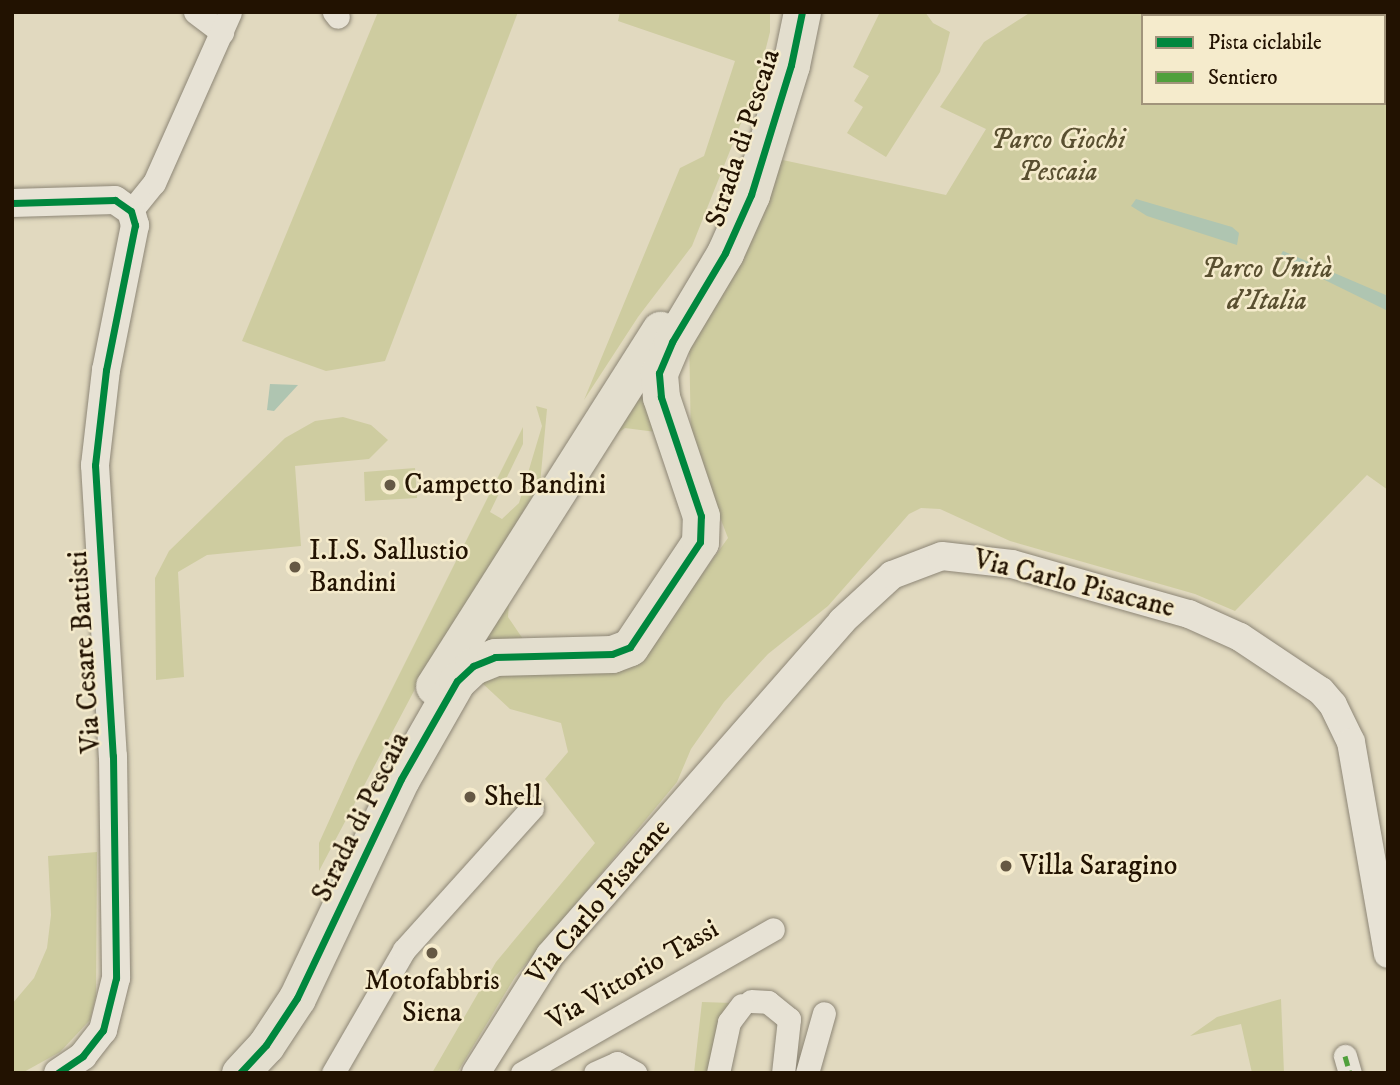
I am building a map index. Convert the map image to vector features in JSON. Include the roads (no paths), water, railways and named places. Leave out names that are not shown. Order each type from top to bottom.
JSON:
[{"type":"main road","name":"Strada di Pescaia","points":[[215,1073],[250,1040],[279,996],[412,724],[712,243],[750,148],[780,47],[785,12]]},
{"type":"main road","name":"Strada di Pescaia","points":[[240,1073],[265,1045],[297,998],[405,770],[457,681],[473,666],[495,657],[612,654],[630,647],[700,542],[701,516],[660,390],[660,367],[725,253],[751,195],[791,65],[802,12]]},
{"type":"street","points":[[12,203],[107,199],[131,211],[154,183],[226,22],[195,12]]},
{"type":"street","name":"Via Cesare Battisti","points":[[58,1073],[83,1056],[103,1030],[116,978],[113,756],[95,465],[106,370],[135,238],[131,211]]},
{"type":"street","name":"Via Carlo Pisacane","points":[[477,1073],[550,955],[842,621],[892,575],[942,556],[1012,564],[1189,614],[1240,637],[1321,691],[1333,705],[1351,742],[1388,954]]},
{"type":"street","points":[[333,1073],[404,950],[532,808]]},
{"type":"street","name":"Via Vittorio Tassi","points":[[522,1073],[773,929]]},
{"type":"street","points":[[718,1073],[729,1022],[746,1003],[768,1002],[787,1014],[790,1036],[783,1073]]},
{"type":"street","points":[[807,1073],[824,1013]]},
{"type":"street","points":[[595,1073],[617,1063],[635,1073]]},
{"type":"place","name":"Campetto Bandini","points":[[390,485]]},
{"type":"place","name":"I.I.S. Sallustio Bandini","points":[[295,567]]},
{"type":"place","name":"Shell","points":[[470,797]]},
{"type":"place","name":"Villa Saragino","points":[[1006,866]]},
{"type":"place","name":"Motofabbris Siena","points":[[432,953]]},
{"type":"park label","name":"Parco Giochi Pescaia","points":[[1058,156]]},
{"type":"park label","name":"Parco Unità d'Italia","points":[[1267,285]]}]
